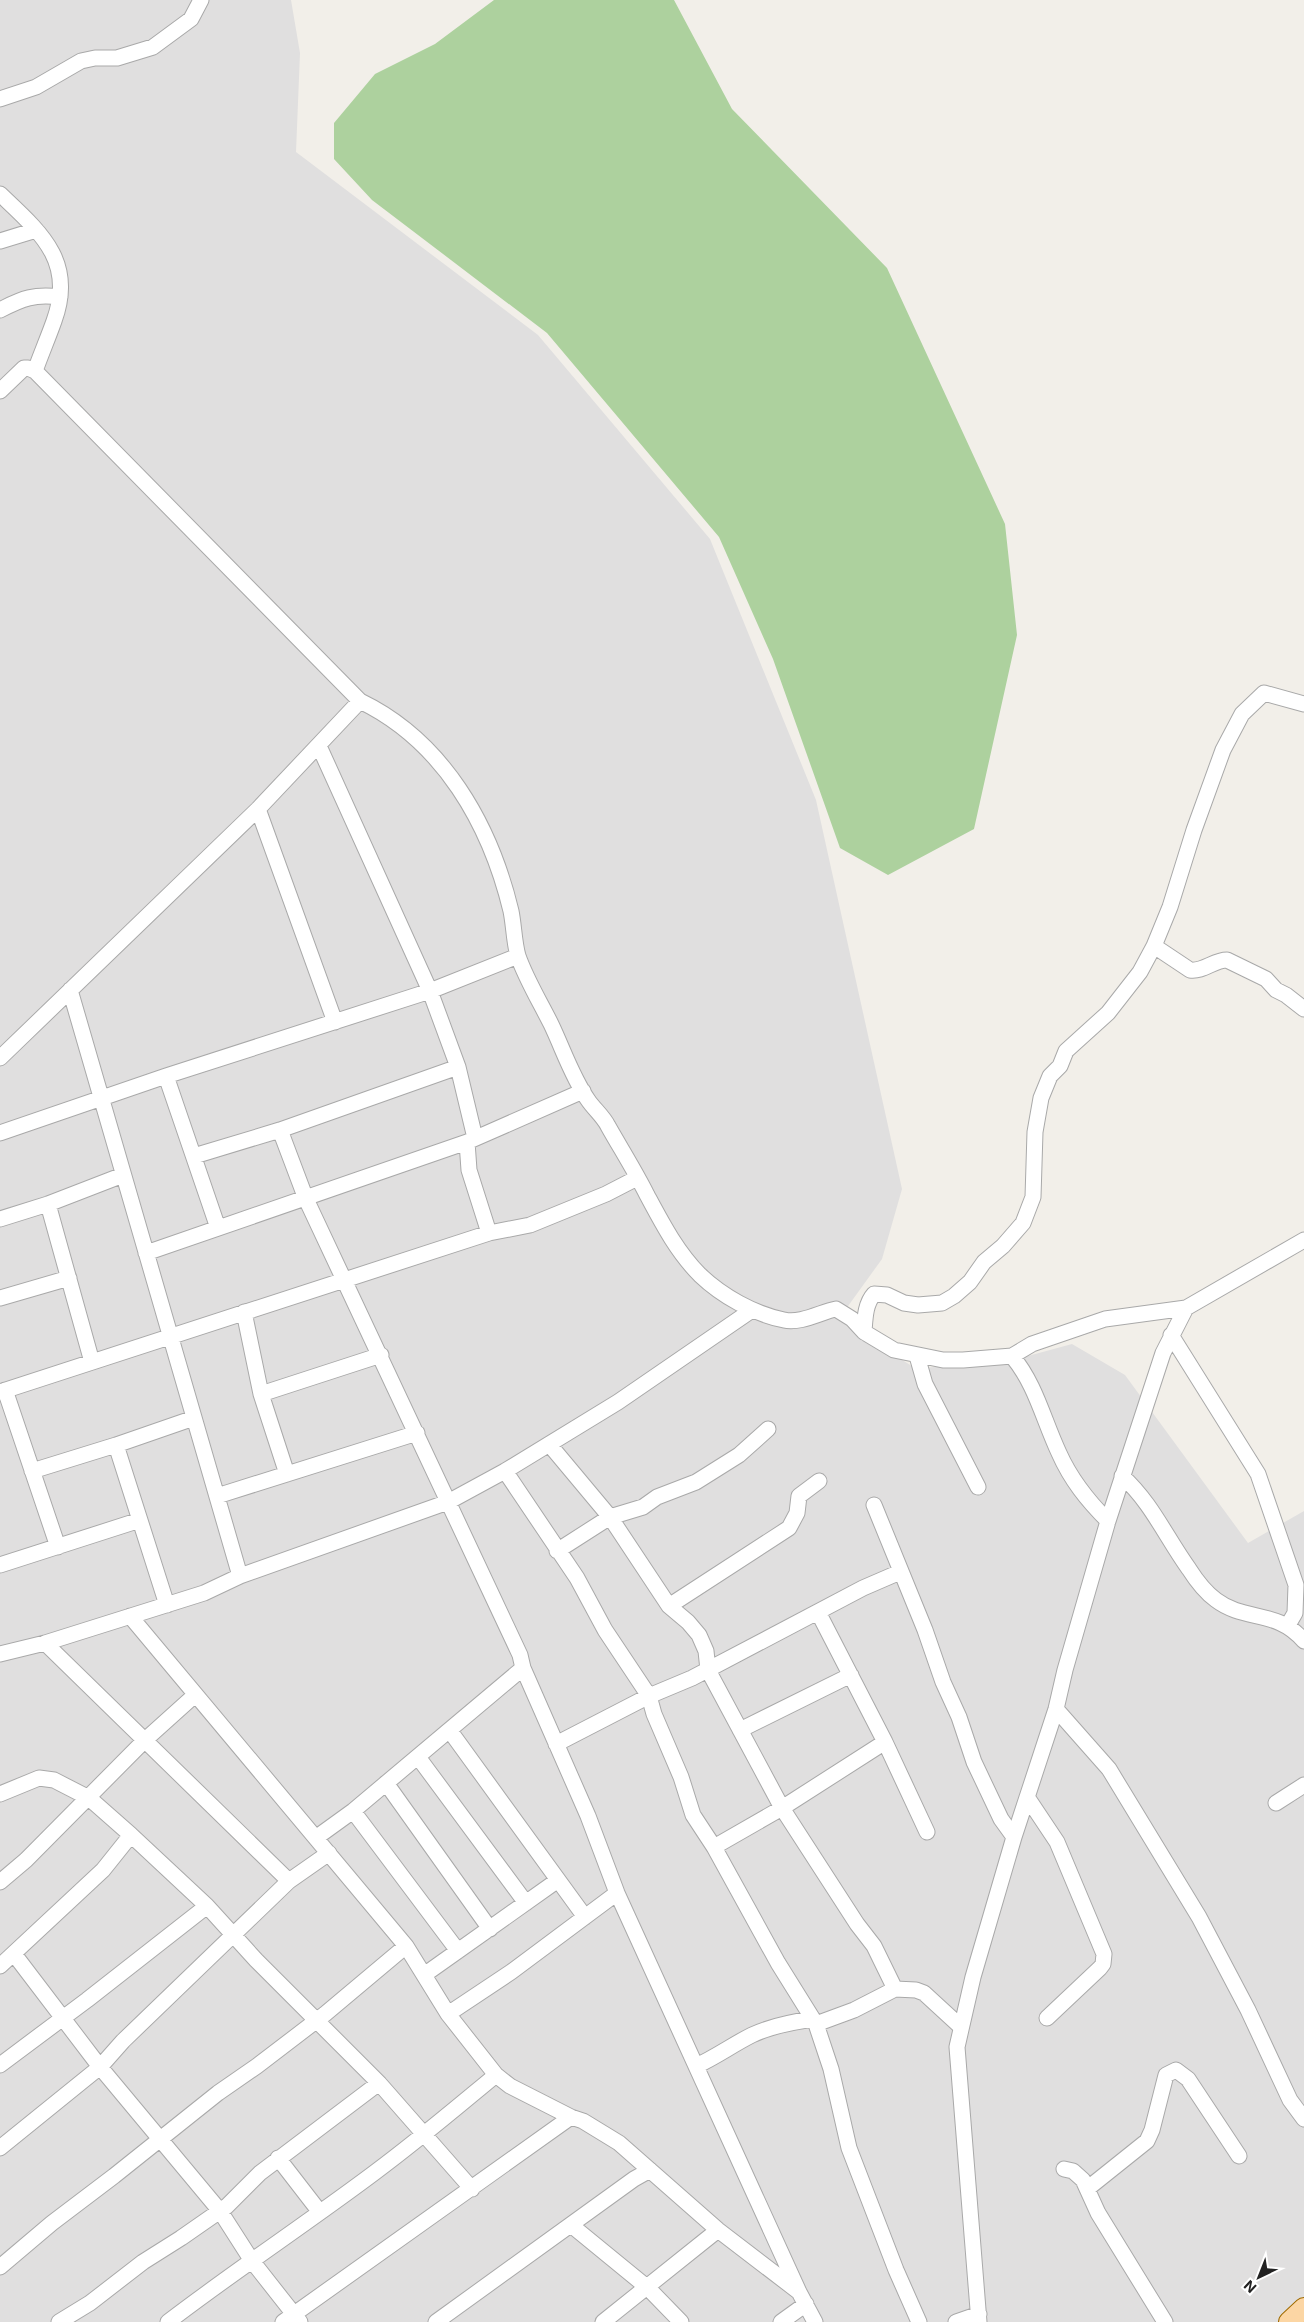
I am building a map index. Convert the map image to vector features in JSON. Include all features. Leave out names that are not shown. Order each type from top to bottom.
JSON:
[{"type":"main road","points":[[1289,2322],[1304,2308]]},
{"type":"street","points":[[0,99],[36,87],[81,62],[95,58],[117,58],[153,47],[191,19],[200,0]]},
{"type":"street","points":[[0,194],[36,230],[55,256],[60,275],[60,297],[55,320],[35,371]]},
{"type":"street","points":[[0,241],[36,230]]},
{"type":"street","points":[[0,310],[28,297],[39,295],[60,297]]},
{"type":"street","points":[[0,390],[24,368],[35,371],[360,701],[382,711],[405,728],[446,769],[482,826],[497,863],[511,912],[518,956],[583,1091],[606,1122],[638,1178],[657,1218],[675,1244],[700,1274],[719,1290],[752,1310],[786,1321],[836,1308],[852,1319],[864,1332],[894,1350],[917,1356],[943,1360],[1012,1356],[1032,1344],[1105,1318],[1186,1308],[1304,1240]]},
{"type":"street","points":[[864,1332],[869,1300],[874,1294],[918,1305],[942,1303],[954,1296],[970,1282],[984,1262],[1003,1246],[1023,1223],[1033,1197],[1035,1132],[1041,1098],[1050,1076],[1060,1066],[1070,1046],[1120,1000],[1140,972],[1154,946],[1170,907],[1194,830],[1223,750],[1242,714],[1264,693],[1304,704]]},
{"type":"street","points":[[0,1058],[258,809],[360,701]]},
{"type":"street","points":[[319,746],[430,991],[458,1067],[471,1140],[469,1170],[489,1233]]},
{"type":"street","points":[[258,809],[335,1022]]},
{"type":"street","points":[[1154,946],[1190,970],[1197,971],[1222,960],[1227,960],[1266,979],[1276,990],[1304,1009]]},
{"type":"street","points":[[0,1133],[166,1076],[430,991],[518,956]]},
{"type":"street","points":[[70,990],[240,1576]]},
{"type":"street","points":[[194,1156],[280,1130],[458,1067]]},
{"type":"street","points":[[166,1076],[218,1228]]},
{"type":"street","points":[[146,1254],[471,1140],[583,1091]]},
{"type":"street","points":[[280,1130],[306,1199],[346,1279],[520,1654],[523,1668],[588,1816],[617,1893],[802,2298],[815,2322]]},
{"type":"street","points":[[0,1219],[48,1204],[123,1175]]},
{"type":"street","points":[[58,1547],[2,1391],[489,1233],[530,1225],[606,1194],[638,1178]]},
{"type":"street","points":[[48,1204],[92,1362]]},
{"type":"street","points":[[0,1298],[69,1278]]},
{"type":"street","points":[[956,2322],[979,2318],[957,2070],[957,2048],[973,1977],[1014,1837],[1056,1709],[1065,1670],[1108,1521],[1142,1411],[1170,1335],[1186,1308]]},
{"type":"street","points":[[1,1649],[45,1643],[204,1593],[240,1576],[448,1502],[505,1471],[618,1402],[752,1310]]},
{"type":"street","points":[[244,1312],[261,1394],[287,1474]]},
{"type":"street","points":[[1170,1335],[1258,1474],[1296,1585],[1295,1613],[1288,1625]]},
{"type":"street","points":[[261,1394],[381,1355]]},
{"type":"street","points":[[917,1356],[926,1384],[978,1487]]},
{"type":"street","points":[[1012,1356],[1031,1382],[1058,1452],[1071,1476],[1083,1495],[1108,1521]]},
{"type":"street","points":[[32,1471],[194,1418]]},
{"type":"street","points":[[557,1551],[610,1517],[642,1507],[657,1497],[696,1482],[739,1456],[768,1429]]},
{"type":"street","points":[[217,1496],[417,1434]]},
{"type":"street","points":[[549,1444],[610,1517],[669,1606],[699,1635],[706,1651],[708,1670],[782,1808],[857,1924],[874,1946],[896,1989]]},
{"type":"street","points":[[116,1445],[167,1604]]},
{"type":"street","points":[[505,1471],[557,1551],[577,1578],[605,1630],[649,1696],[654,1714],[681,1777],[693,1815],[714,1847],[778,1963],[814,2021],[831,2069],[849,2148],[896,2270],[919,2322]]},
{"type":"street","points":[[1122,1476],[1144,1499],[1179,1555],[1212,1598],[1233,1608],[1288,1625],[1304,1641]]},
{"type":"street","points":[[669,1606],[789,1528],[797,1513],[800,1496],[819,1481]]},
{"type":"street","points":[[874,1505],[925,1630],[943,1682],[959,1717],[974,1762],[1002,1819],[1014,1837]]},
{"type":"street","points":[[0,1566],[140,1520]]},
{"type":"street","points":[[556,1744],[649,1696],[708,1670],[818,1612],[900,1572]]},
{"type":"street","points":[[818,1612],[886,1742],[927,1832]]},
{"type":"street","points":[[130,1616],[317,1837],[406,1946],[448,2014],[496,2075],[510,2086],[571,2117],[583,2121],[619,2143],[718,2230],[802,2298]]},
{"type":"street","points":[[45,1643],[289,1881]]},
{"type":"street","points":[[317,1837],[353,1812],[523,1668]]},
{"type":"street","points":[[740,1730],[851,1675]]},
{"type":"street","points":[[0,1882],[26,1860],[145,1740],[195,1695]]},
{"type":"street","points":[[1056,1709],[1109,1769],[1199,1917],[1248,2010],[1290,2100],[1304,2119]]},
{"type":"street","points":[[450,1731],[585,1917]]},
{"type":"street","points":[[714,1847],[782,1808],[886,1742]]},
{"type":"street","points":[[418,1757],[526,1902]]},
{"type":"street","points":[[0,1794],[39,1778],[47,1778],[89,1798],[207,1906],[232,1935],[379,2083],[472,2189]]},
{"type":"street","points":[[386,1783],[490,1929]]},
{"type":"street","points":[[1276,1803],[1304,1785]]},
{"type":"street","points":[[1027,1797],[1057,1842],[1104,1954],[1103,1964],[1100,1968],[1047,2018]]},
{"type":"street","points":[[353,1812],[458,1951]]},
{"type":"street","points":[[0,1966],[44,1922],[103,1870],[131,1836]]},
{"type":"street","points":[[0,2148],[100,2067],[123,2041],[289,1881],[329,1853]]},
{"type":"street","points":[[424,1975],[558,1880]]},
{"type":"street","points":[[448,2014],[511,1972],[617,1893]]},
{"type":"street","points":[[0,2064],[62,2019],[207,1906]]},
{"type":"street","points":[[0,2267],[52,2223],[159,2139],[317,2020],[406,1946]]},
{"type":"street","points":[[14,1954],[100,2067],[220,2211],[252,2262],[292,2319],[538,2139],[571,2117]]},
{"type":"street","points":[[696,2066],[754,2034],[781,2024],[814,2021],[854,2010],[896,1989],[916,1990],[924,1993],[962,2027]]},
{"type":"street","points":[[1087,2189],[1147,2141],[1152,2130],[1166,2075],[1176,2070],[1188,2079],[1239,2156]]},
{"type":"street","points":[[168,2322],[229,2276],[252,2262],[319,2211],[374,2173],[496,2075]]},
{"type":"street","points":[[60,2322],[90,2303],[143,2262],[220,2211],[278,2158],[379,2083]]},
{"type":"street","points":[[278,2158],[319,2211]]},
{"type":"street","points":[[1064,2169],[1078,2174],[1098,2213],[1165,2322]]},
{"type":"street","points":[[436,2322],[634,2179],[650,2170]]},
{"type":"street","points":[[571,2225],[648,2288],[682,2322]]},
{"type":"street","points":[[603,2322],[648,2288],[718,2230]]},
{"type":"street","points":[[781,2322],[802,2298]]},
{"type":"shaded area","points":[[0,0],[291,0],[300,53],[296,152],[538,335],[710,539],[816,800],[902,1189],[882,1259],[838,1320],[915,1368],[999,1364],[1072,1344],[1125,1375],[1248,1543],[1304,1511],[1304,2322],[0,2322]]},
{"type":"green space","points":[[494,0],[674,0],[732,109],[887,268],[1005,524],[1017,635],[974,829],[888,875],[840,848],[773,659],[719,537],[547,333],[372,200],[334,159],[334,123],[375,74],[435,44]]}]
